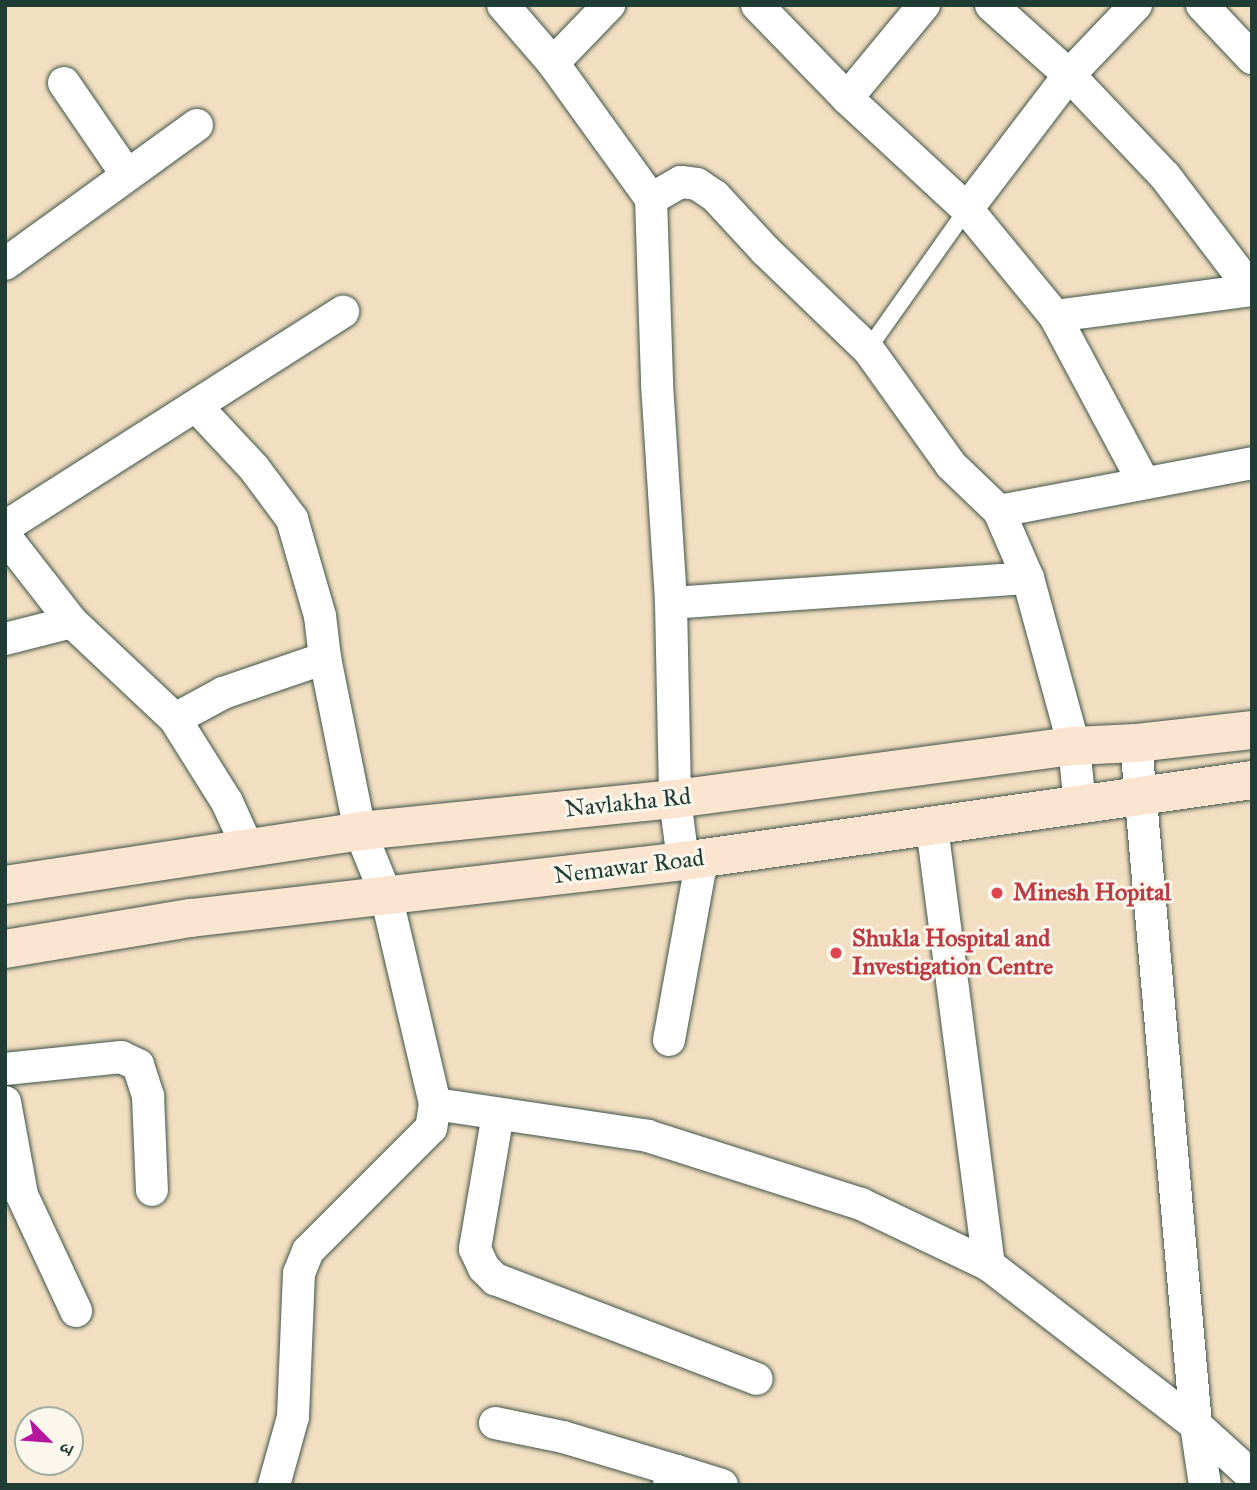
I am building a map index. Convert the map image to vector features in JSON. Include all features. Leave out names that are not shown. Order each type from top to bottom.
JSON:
[{"type":"main road","name":"Navlakha Rd","points":[[5,885],[247,846],[360,831],[675,799],[1074,746],[1136,743],[1252,730]]},
{"type":"main road","name":"Nemawar Road","points":[[5,949],[191,918],[693,860],[1252,780]]},
{"type":"street","points":[[503,5],[553,63],[651,199],[657,384],[671,603],[675,799],[693,860],[669,1040]]},
{"type":"street","points":[[553,63],[609,5]]},
{"type":"street","points":[[757,5],[847,99],[967,209],[1055,316],[1144,483]]},
{"type":"street","points":[[847,99],[924,5]]},
{"type":"street","points":[[991,5],[1069,75],[1165,176],[1252,290],[1055,316]]},
{"type":"street","points":[[967,209],[1069,75],[1136,5]]},
{"type":"street","points":[[1202,5],[1252,58]]},
{"type":"street","points":[[64,83],[127,175]]},
{"type":"street","points":[[5,264],[197,125]]},
{"type":"street","points":[[651,199],[681,182],[697,184],[715,196],[766,251],[868,349],[951,465],[999,512],[1028,578],[1074,746],[1080,806]]},
{"type":"street","points":[[5,527],[343,312]]},
{"type":"street","points":[[197,407],[254,468],[292,519],[320,616],[325,658],[360,831],[386,895],[435,1104],[430,1128],[308,1251],[303,1262],[299,1273],[293,1417],[274,1485]]},
{"type":"street","points":[[999,512],[1252,463]]},
{"type":"street","points":[[5,536],[72,622],[175,719],[227,802],[247,846]]},
{"type":"street","points":[[671,603],[1028,578]]},
{"type":"street","points":[[5,639],[72,622]]},
{"type":"street","points":[[175,719],[223,693],[325,658]]},
{"type":"street","points":[[1136,743],[1196,1425],[1205,1485]]},
{"type":"street","points":[[932,827],[989,1265]]},
{"type":"street","points":[[5,1069],[121,1057],[138,1065],[148,1096],[152,1190]]},
{"type":"street","points":[[5,1102],[22,1195],[76,1311]]},
{"type":"street","points":[[435,1104],[661,1140],[860,1204],[989,1265],[1248,1466]]},
{"type":"street","points":[[498,1114],[475,1249],[484,1268],[495,1279],[757,1379]]},
{"type":"street","points":[[495,1423],[563,1437],[673,1478],[722,1485]]},
{"type":"lane","points":[[868,349],[967,209]]},
{"type":"place","name":"Minesh Hopital","points":[[997,893]]},
{"type":"place","name":"Shukla Hospital and Investigation Centre","points":[[836,953]]}]
